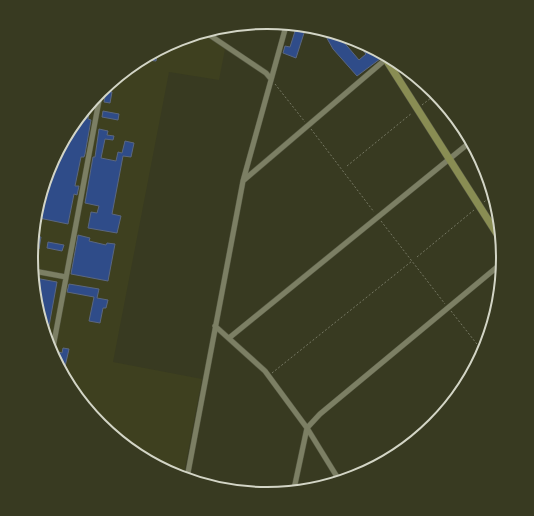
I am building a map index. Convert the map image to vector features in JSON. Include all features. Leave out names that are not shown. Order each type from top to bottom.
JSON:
[{"type":"main road","points":[[390,65],[448,159],[494,230]]},
{"type":"street","points":[[188,473],[243,181],[285,29]]},
{"type":"street","points":[[211,36],[266,73],[271,79]]},
{"type":"street","points":[[243,181],[384,61]]},
{"type":"street","points":[[54,343],[100,102]]},
{"type":"street","points":[[229,338],[466,145]]},
{"type":"street","points":[[295,485],[307,428],[320,414],[496,268]]},
{"type":"street","points":[[38,272],[66,277]]},
{"type":"street","points":[[215,326],[260,366],[269,376],[307,428],[337,476]]},
{"type":"path","points":[[347,166],[431,98]]},
{"type":"path","points":[[417,257],[488,199]]},
{"type":"path","points":[[269,376],[412,261]]},
{"type":"shaded area","points":[[209,37],[225,49],[219,80],[169,72],[113,362],[202,379],[184,472],[152,456],[128,440],[105,420],[85,397],[77,385],[55,346],[42,303],[38,273],[38,243],[42,213],[55,170],[69,143],[85,119],[105,96],[128,76],[140,68],[179,46]]},
{"type":"building","points":[[295,31],[304,32],[296,58],[283,53],[285,46],[290,47]]},
{"type":"building","points":[[326,37],[344,42],[359,60],[366,54],[363,50],[380,59],[357,76],[333,49]]},
{"type":"building","points":[[110,92],[112,92],[110,103],[104,102],[105,96]]},
{"type":"building","points":[[103,111],[119,114],[118,120],[102,117]]},
{"type":"building","points":[[89,115],[88,119],[91,120],[85,154],[84,157],[81,157],[75,186],[79,186],[77,195],[74,194],[68,224],[41,218],[42,213],[55,170],[69,143]]},
{"type":"building","points":[[99,129],[108,131],[107,135],[114,136],[113,140],[105,139],[101,158],[116,161],[118,152],[122,153],[125,141],[134,143],[131,157],[123,156],[112,214],[121,216],[117,233],[88,228],[91,212],[97,213],[99,206],[85,203],[93,157],[95,157]]},
{"type":"building","points":[[78,235],[90,238],[89,241],[106,245],[107,243],[115,244],[108,281],[71,274]]},
{"type":"building","points":[[39,237],[41,237],[38,249]]},
{"type":"building","points":[[48,242],[64,245],[62,251],[47,248]]},
{"type":"building","points":[[39,279],[57,282],[49,327],[42,303]]},
{"type":"building","points":[[69,284],[99,289],[97,298],[108,300],[106,308],[103,308],[100,323],[89,321],[94,297],[67,292]]},
{"type":"building","points":[[63,348],[69,349],[65,365],[59,353],[62,353]]}]
